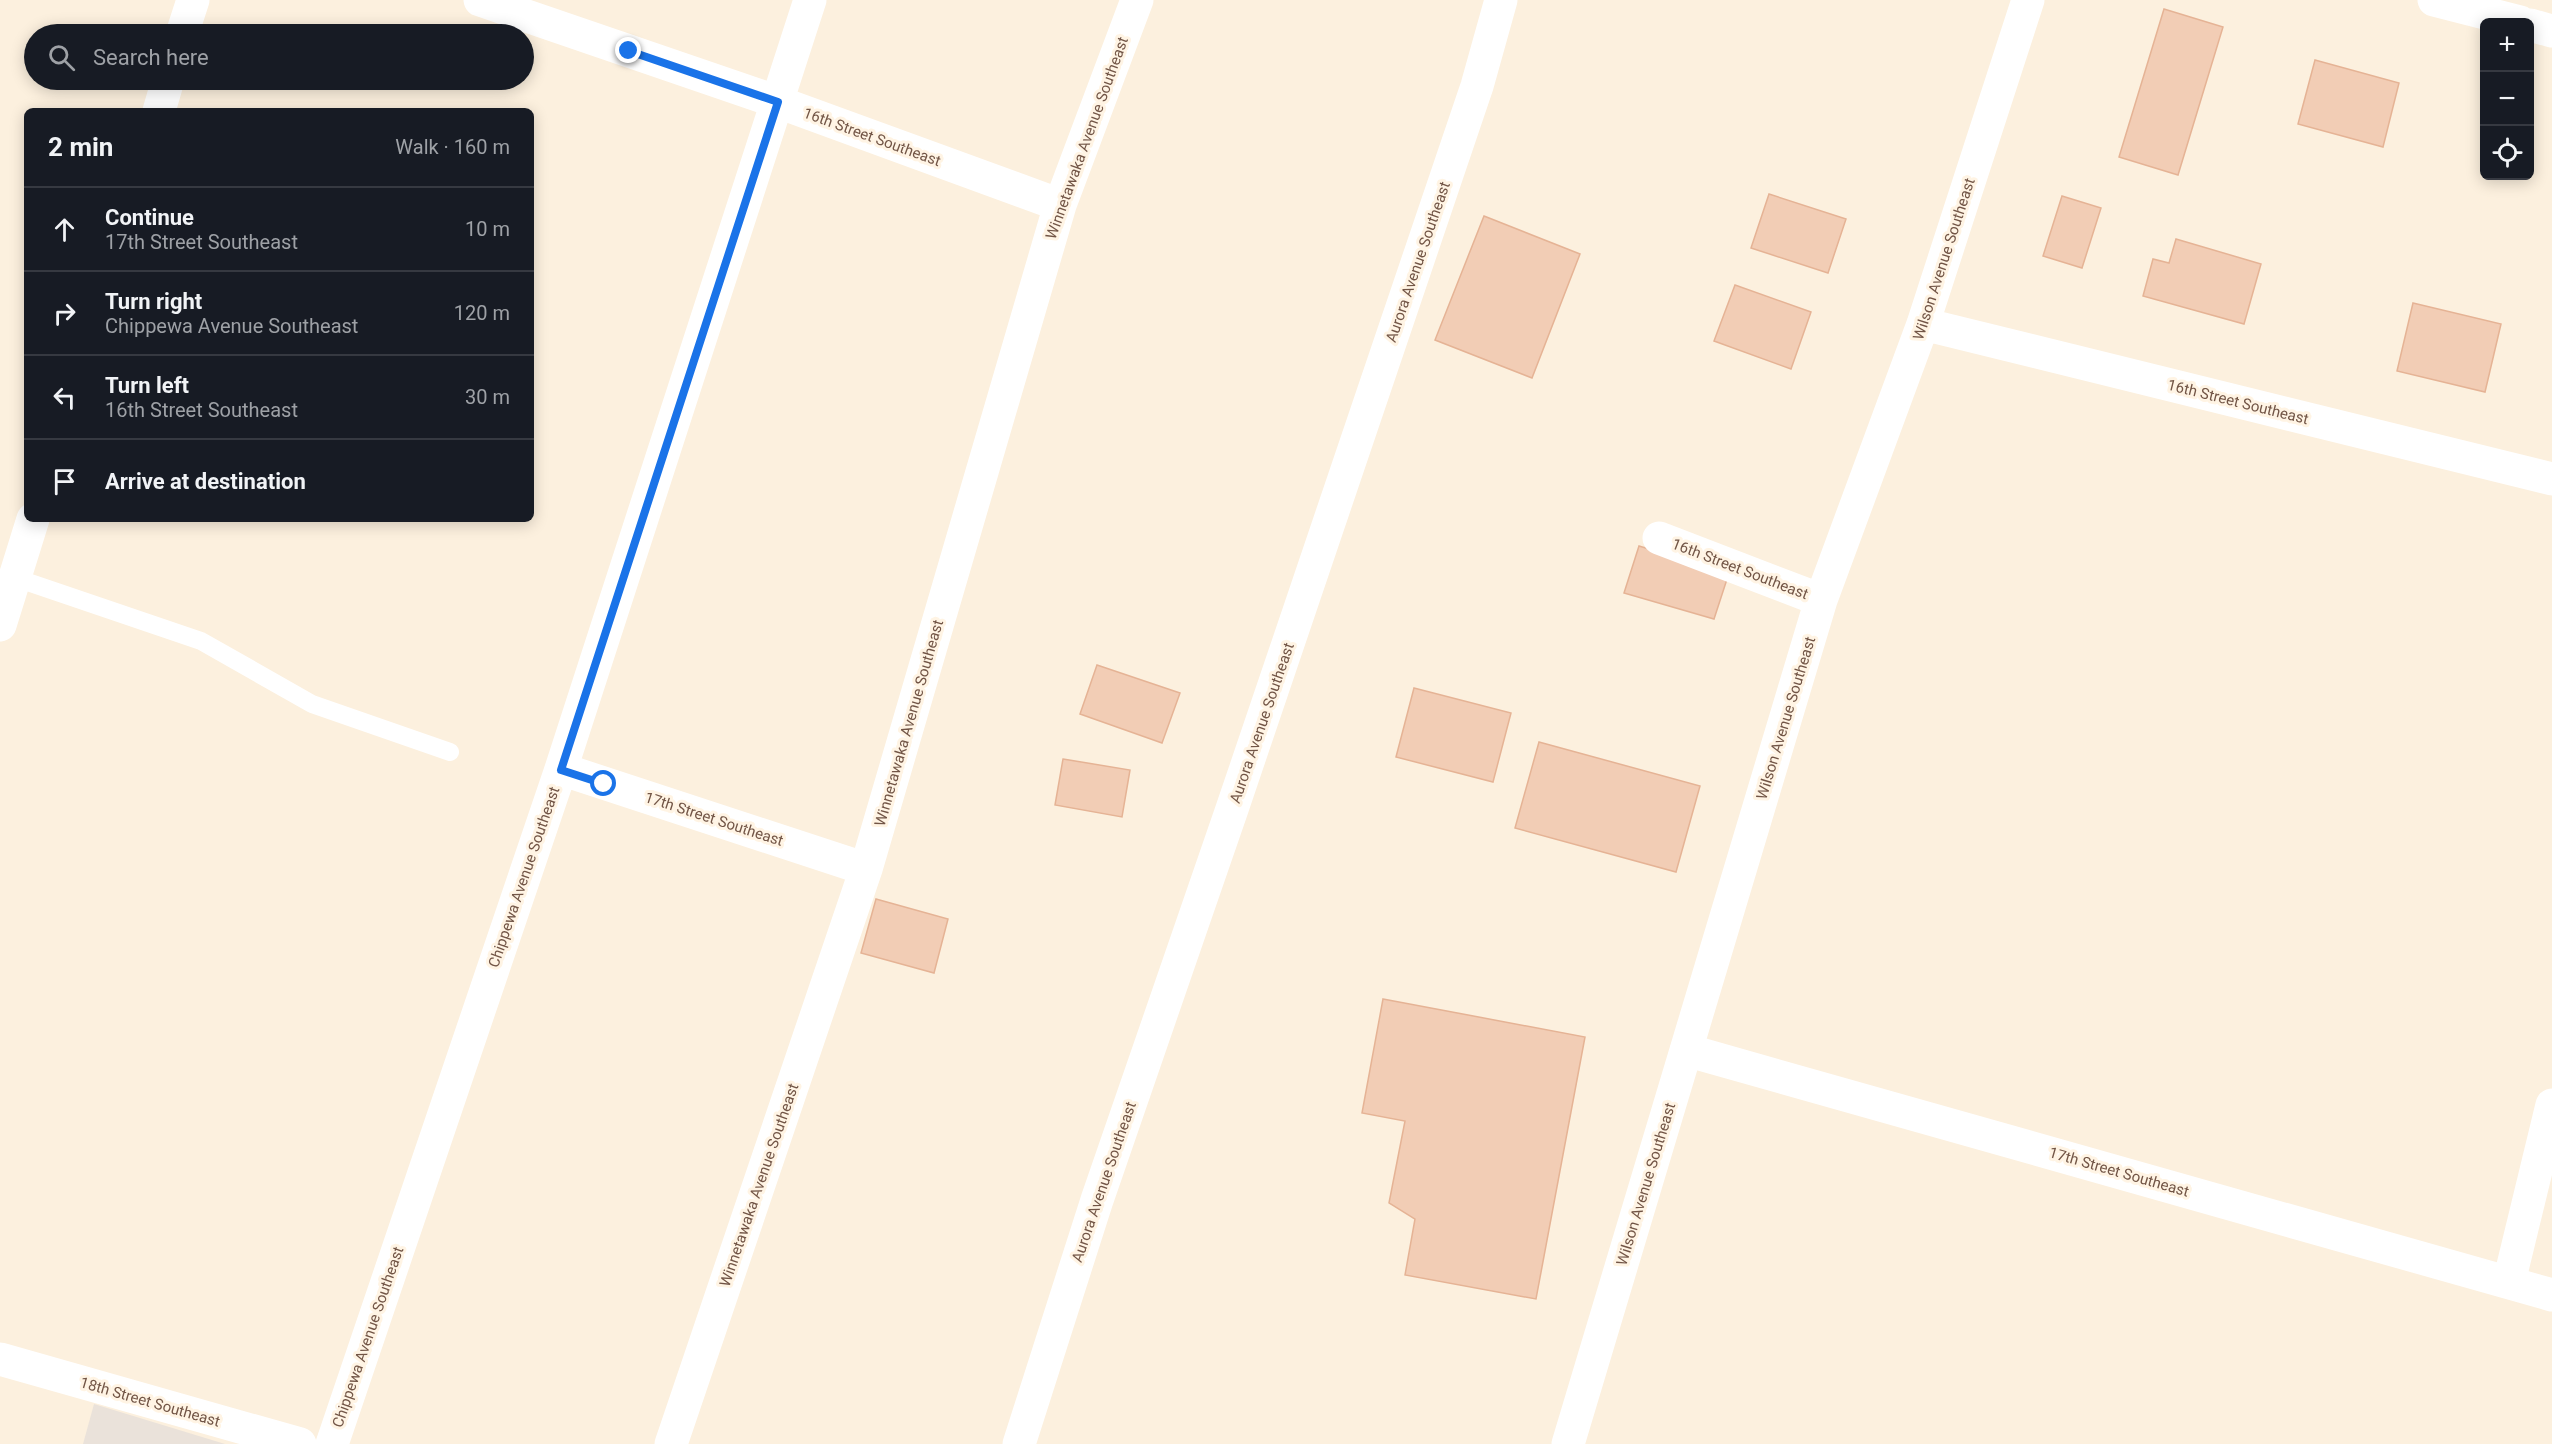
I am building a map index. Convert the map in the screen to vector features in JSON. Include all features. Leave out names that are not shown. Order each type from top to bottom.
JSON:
[{"type":"street","points":[[185,24],[193,0]]},
{"type":"street","name":"16th Street Southeast","points":[[480,0],[778,102],[1060,205]]},
{"type":"street","name":"Chippewa Avenue Southeast","points":[[332,1444],[561,770],[810,0]]},
{"type":"street","name":"Winnetawaka Avenue Southeast","points":[[671,1444],[866,869],[1060,205],[1137,0]]},
{"type":"street","name":"Aurora Avenue Southeast","points":[[1019,1444],[1097,1200],[1248,764],[1473,97],[1501,0]]},
{"type":"street","name":"Wilson Avenue Southeast","points":[[1569,1444],[1821,600],[1923,324],[2028,0]]},
{"type":"street","points":[[2434,0],[2504,18]]},
{"type":"street","points":[[2534,26],[2552,31]]},
{"type":"street","points":[[160,108],[165,90]]},
{"type":"street","name":"16th Street Southeast","points":[[1923,324],[2552,479]]},
{"type":"street","points":[[0,625],[7,575],[32,522]]},
{"type":"street","name":"16th Street Southeast","points":[[1659,538],[1821,600]]},
{"type":"street","name":"17th Street Southeast","points":[[561,770],[866,869]]},
{"type":"street","name":"17th Street Southeast","points":[[1686,1050],[2552,1295]]},
{"type":"street","points":[[2509,1282],[2552,1105]]},
{"type":"street","name":"18th Street Southeast","points":[[0,1359],[300,1444]]},
{"type":"lane","points":[[7,575],[201,641],[312,704],[450,752]]},
{"type":"shaded area","points":[[94,1404],[225,1444],[83,1444]]},
{"type":"building","points":[[2164,9],[2223,27],[2178,175],[2119,157]]},
{"type":"building","points":[[2315,60],[2399,83],[2383,147],[2298,124]]},
{"type":"building","points":[[1769,194],[1846,219],[1828,273],[1751,248]]},
{"type":"building","points":[[2062,196],[2101,208],[2082,268],[2043,256]]},
{"type":"building","points":[[1484,216],[1580,254],[1532,378],[1435,340]]},
{"type":"building","points":[[2176,239],[2261,264],[2244,324],[2143,296],[2153,259],[2169,263]]},
{"type":"building","points":[[1735,285],[1811,312],[1791,369],[1714,341]]},
{"type":"building","points":[[2413,303],[2501,324],[2485,392],[2397,371]]},
{"type":"building","points":[[1639,546],[1729,573],[1714,619],[1624,593]]},
{"type":"building","points":[[1097,665],[1180,693],[1162,743],[1080,714]]},
{"type":"building","points":[[1414,688],[1511,713],[1493,782],[1396,757]]},
{"type":"building","points":[[1539,742],[1700,786],[1676,872],[1515,828]]},
{"type":"building","points":[[1063,759],[1130,770],[1122,817],[1055,805]]},
{"type":"building","points":[[876,899],[948,919],[934,973],[861,953]]},
{"type":"building","points":[[1383,999],[1585,1037],[1536,1299],[1405,1275],[1415,1219],[1389,1203],[1405,1121],[1362,1113]]},
{"type":"route","points":[[604,784],[561,770],[778,102],[629,51]]}]
